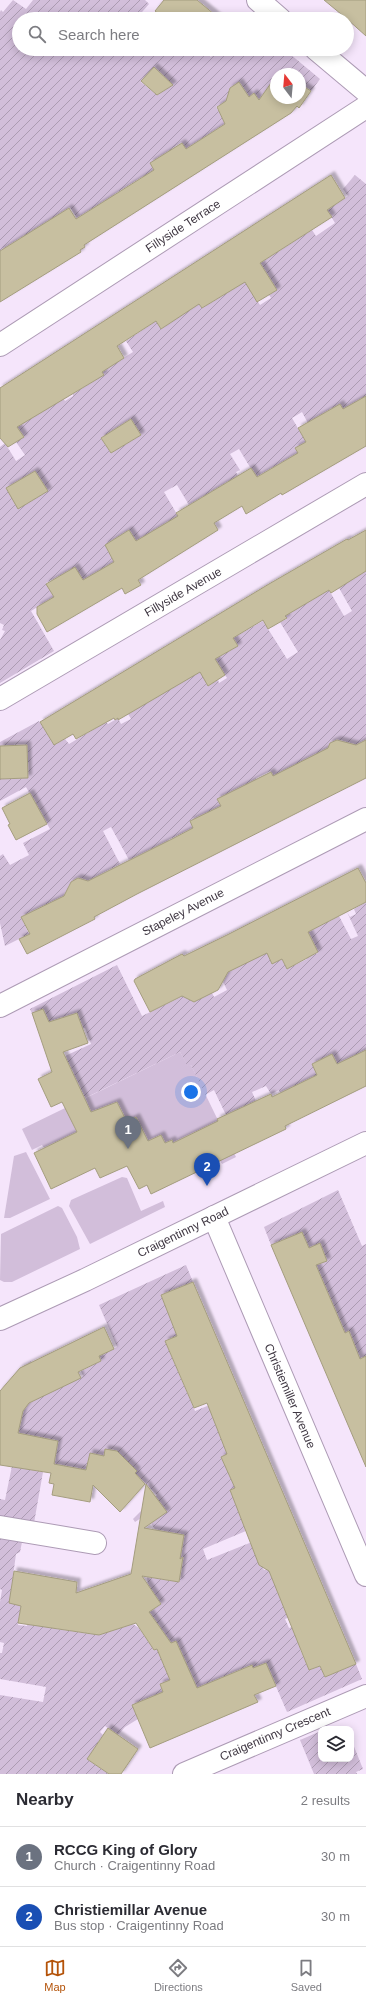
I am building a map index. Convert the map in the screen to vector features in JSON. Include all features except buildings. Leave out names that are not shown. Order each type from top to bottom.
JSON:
[{"type":"street","points":[[258,0],[272,12]]},
{"type":"street","points":[[324,56],[366,91]]},
{"type":"street","name":"Fillyside Terrace","points":[[0,345],[366,107]]},
{"type":"street","name":"Fillyside Avenue","points":[[0,699],[366,484]]},
{"type":"street","name":"Stapeley Avenue","points":[[0,1006],[366,819]]},
{"type":"street","name":"Craigentinny Road","points":[[0,1319],[366,1143]]},
{"type":"street","name":"Christiemiller Avenue","points":[[214,1217],[366,1575]]},
{"type":"street","points":[[0,1527],[95,1543]]},
{"type":"street","name":"Craigentinny Crescent","points":[[184,1774],[366,1696]]},
{"type":"shaded area","points":[[13,0],[26,9],[33,0],[145,0],[149,4],[142,12],[12,12],[12,56],[292,56],[320,79],[311,91],[306,88],[306,68],[270,68],[270,84],[259,100],[254,93],[249,97],[235,85],[230,88],[229,93],[232,98],[216,107],[226,123],[186,149],[181,142],[171,149],[175,156],[150,163],[154,170],[149,173],[154,179],[147,184],[142,177],[116,193],[114,195],[113,209],[106,200],[77,218],[70,207],[44,224],[31,251],[22,237],[1,250],[10,265],[0,260],[1,10],[3,12]],"holes":[[[154,67],[173,85],[157,95],[141,82]]]},
{"type":"shaded area","points":[[355,175],[366,184],[366,396],[344,411],[340,404],[327,411],[310,427],[302,412],[292,418],[306,442],[295,448],[298,453],[256,477],[239,449],[230,454],[240,470],[236,472],[238,476],[189,505],[177,485],[164,492],[178,516],[139,547],[129,530],[105,545],[114,562],[105,567],[109,573],[83,581],[59,576],[46,583],[54,597],[31,611],[54,651],[0,683],[0,640],[5,631],[2,630],[4,625],[0,623],[0,447],[5,443],[16,461],[25,455],[16,442],[23,437],[14,422],[55,387],[65,401],[73,396],[73,394],[103,375],[101,369],[117,362],[133,352],[126,341],[156,321],[161,329],[173,321],[194,296],[202,308],[224,295],[241,276],[260,305],[271,298],[269,295],[277,290],[260,263],[312,230],[316,236],[335,223],[327,210],[348,196],[343,189]],"holes":[[[131,419],[141,435],[111,453],[101,438]],[[35,471],[48,491],[19,508],[6,488]]]},
{"type":"shaded area","points":[[366,567],[366,740],[347,749],[343,741],[337,740],[330,743],[328,749],[277,785],[270,771],[256,778],[263,792],[217,799],[224,812],[190,821],[193,828],[168,840],[176,855],[168,859],[160,845],[129,860],[111,827],[103,831],[120,864],[90,880],[99,896],[88,889],[83,879],[78,878],[71,882],[68,887],[73,897],[56,906],[53,901],[21,917],[29,934],[5,946],[0,923],[0,856],[3,854],[10,865],[29,855],[23,843],[50,829],[26,787],[0,801],[0,779],[28,778],[27,745],[0,746],[0,742],[39,721],[54,745],[65,739],[69,744],[106,722],[108,724],[118,718],[121,724],[131,719],[127,712],[200,671],[208,685],[218,680],[219,683],[227,678],[215,659],[238,646],[233,638],[263,621],[287,659],[298,652],[280,622],[287,619],[285,615],[329,590],[344,616],[352,611],[339,588],[344,585],[341,581]]},
{"type":"shaded area","points":[[366,902],[366,1050],[338,1065],[332,1054],[312,1064],[317,1075],[280,1093],[279,1090],[271,1094],[266,1086],[252,1092],[256,1101],[226,1115],[214,1090],[205,1095],[191,1065],[188,1067],[180,1052],[85,1098],[65,1056],[91,1044],[85,1028],[80,1030],[82,1026],[77,1013],[37,1026],[30,1009],[117,965],[142,1016],[181,997],[174,982],[212,993],[214,997],[227,990],[213,961],[267,953],[282,959],[287,969],[307,959],[296,938],[310,956],[318,953],[308,932],[339,916],[351,939],[358,936],[347,912],[350,917],[356,914],[354,909]]},
{"type":"shaded area","points":[[180,1052],[188,1066],[191,1065],[236,1157],[222,1164],[217,1155],[197,1131],[173,1143],[172,1140],[165,1143],[160,1135],[140,1145],[136,1117],[127,1122],[117,1102],[72,1122],[77,1132],[44,1148],[42,1145],[32,1150],[22,1129]]},
{"type":"shaded area","points":[[26,1152],[50,1199],[10,1218],[4,1218],[14,1156]]},
{"type":"shaded area","points":[[122,1177],[127,1178],[141,1211],[163,1201],[165,1207],[90,1244],[69,1206],[71,1200]]},
{"type":"shaded area","points":[[338,1190],[362,1246],[366,1244],[366,1356],[356,1360],[349,1331],[345,1333],[316,1265],[327,1261],[320,1244],[309,1248],[271,1245],[264,1227]]},
{"type":"shaded area","points":[[58,1206],[62,1208],[77,1237],[80,1249],[12,1282],[4,1282],[0,1280],[1,1234]]},
{"type":"shaded area","points":[[186,1265],[193,1282],[161,1295],[172,1322],[184,1333],[165,1341],[195,1411],[224,1399],[242,1485],[230,1490],[243,1519],[260,1525],[203,1549],[207,1560],[252,1542],[264,1570],[291,1559],[313,1607],[285,1619],[289,1628],[302,1623],[311,1645],[300,1649],[309,1670],[320,1666],[325,1677],[356,1664],[362,1679],[287,1712],[266,1663],[253,1668],[251,1665],[195,1689],[176,1641],[171,1643],[149,1612],[161,1604],[148,1585],[147,1577],[179,1582],[181,1571],[151,1523],[161,1505],[135,1522],[133,1519],[157,1495],[135,1473],[137,1471],[128,1462],[90,1453],[86,1470],[54,1464],[58,1441],[48,1439],[14,1453],[19,1430],[0,1426],[0,1411],[40,1390],[18,1370],[31,1361],[47,1394],[83,1376],[81,1371],[101,1361],[99,1356],[117,1347],[99,1305]]},
{"type":"shaded area","points":[[12,1466],[43,1472],[34,1523],[0,1517],[0,1499],[5,1500]]},
{"type":"shaded area","points":[[0,1538],[22,1542],[20,1552],[16,1554],[11,1591],[23,1593],[18,1625],[27,1626],[30,1608],[57,1629],[91,1634],[133,1624],[139,1628],[154,1650],[167,1645],[170,1680],[160,1684],[163,1692],[133,1705],[138,1719],[125,1727],[118,1735],[105,1726],[100,1732],[103,1735],[87,1759],[109,1774],[0,1774],[0,1695],[43,1702],[46,1687],[0,1679],[0,1653],[2,1653],[4,1643],[0,1642],[0,1602],[2,1590],[0,1589]]},
{"type":"shaded area","points":[[318,1732],[318,1762],[354,1762],[354,1746],[363,1769],[356,1772],[357,1774],[314,1774],[300,1740]]},
{"type":"place","name":"RCCG King of Glory","points":[[128,1149]]},
{"type":"place","name":"Christiemillar Avenue","points":[[207,1186]]}]
